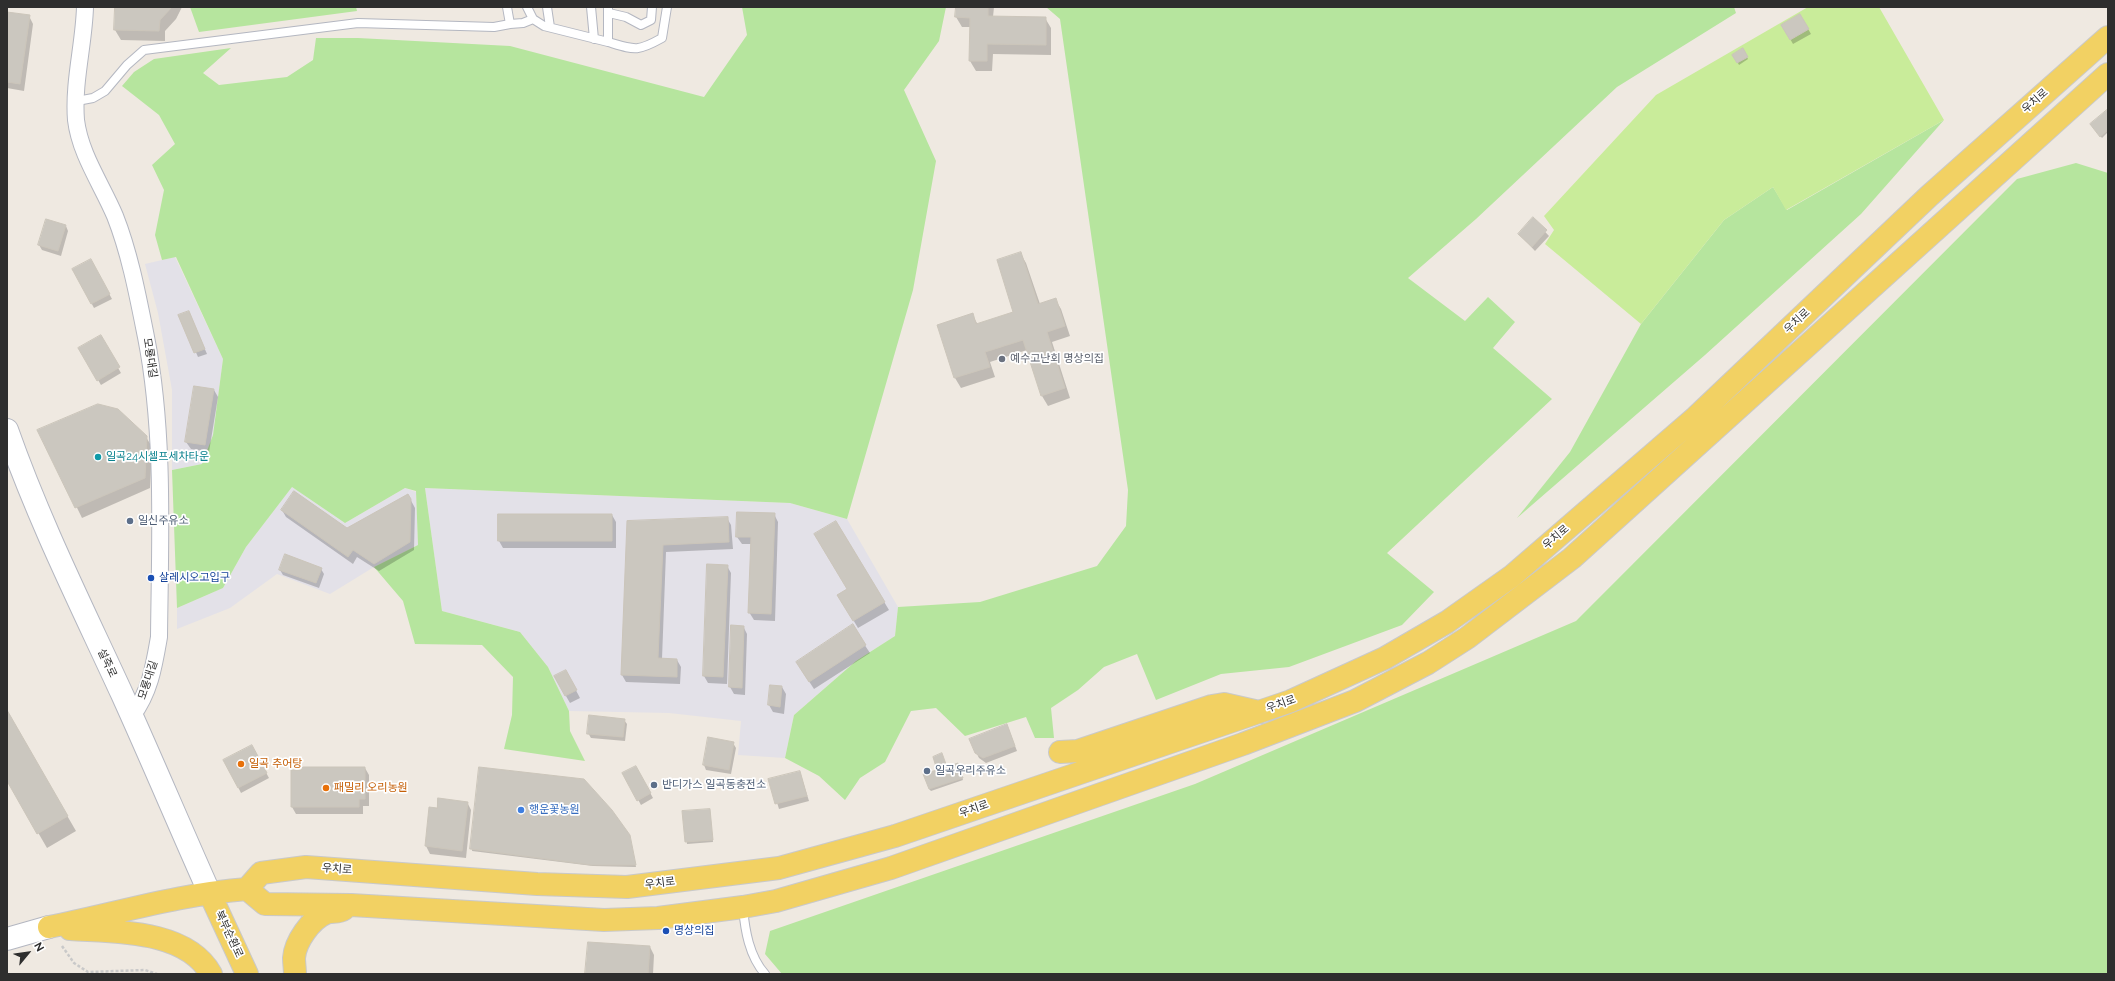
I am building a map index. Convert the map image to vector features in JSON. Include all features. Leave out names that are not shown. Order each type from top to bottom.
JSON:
[{"type":"main road","name":"우치로","points":[[247,889],[261,873],[306,867],[536,884],[627,887],[779,868],[895,836],[1291,701],[1385,658],[1447,622],[1512,576],[1696,417],[1923,202],[2108,37]]},
{"type":"main road","points":[[7,939],[49,927],[142,905],[247,889],[265,904],[352,905],[604,920],[658,918],[743,907],[776,901],[891,868],[1243,744],[1355,702],[1428,663],[1467,638],[1572,558],[2108,74]]},
{"type":"main road","points":[[1965,202],[1968,182],[1996,157],[2000,150],[1997,144],[1990,142]]},
{"type":"main road","name":"설죽로","points":[[7,430],[19,464],[64,568],[132,716],[210,894]]},
{"type":"main road","points":[[1060,752],[1078,750],[1212,706],[1224,704],[1259,712]]},
{"type":"main road","name":"북부순환로","points":[[210,894],[247,974]]},
{"type":"main road","points":[[296,974],[294,957],[302,936],[310,924],[327,913],[338,913],[352,905]]},
{"type":"main road","points":[[49,927],[148,935],[165,940],[197,958],[210,974]]},
{"type":"street","name":"모룡대길","points":[[85,7],[76,120],[84,149],[115,216],[138,297],[153,374],[158,425],[160,637],[154,670],[145,696],[132,716]]},
{"type":"lane","points":[[507,7],[510,24]]},
{"type":"lane","points":[[527,7],[533,19],[550,27],[630,49],[643,48],[662,38],[667,7]]},
{"type":"lane","points":[[547,7],[550,27]]},
{"type":"lane","points":[[591,7],[594,39]]},
{"type":"lane","points":[[608,42],[608,10],[641,25],[651,20],[652,7]]},
{"type":"lane","points":[[77,101],[93,98],[104,91],[127,65],[144,50],[358,23],[494,27],[523,23],[533,19]]},
{"type":"lane","points":[[743,907],[746,935],[761,969],[765,974]]},
{"type":"path","points":[[49,927],[74,963],[88,972],[145,970],[157,974]]},
{"type":"shaded area","points":[[175,257],[223,359],[213,435],[202,464],[172,470],[172,390],[158,313],[145,264]]},
{"type":"shaded area","points":[[292,487],[345,523],[405,488],[416,492],[418,545],[374,567],[330,594],[277,574],[230,608],[177,629],[177,608],[223,588],[246,547]]},
{"type":"shaded area","points":[[425,488],[790,503],[847,519],[898,607],[895,636],[856,661],[794,715],[785,758],[738,755],[741,721],[669,713],[569,711],[548,667],[520,632],[442,611]]},
{"type":"green space","points":[[190,7],[356,7],[357,11],[199,32]]},
{"type":"green space","points":[[742,7],[946,7],[939,41],[904,90],[936,161],[913,290],[847,519],[790,503],[425,488],[442,611],[520,632],[548,667],[569,711],[570,731],[585,761],[504,749],[512,715],[513,677],[482,645],[415,644],[403,601],[374,567],[418,545],[416,491],[405,488],[345,523],[292,487],[246,547],[223,588],[177,608],[172,470],[202,464],[213,435],[223,359],[176,257],[162,260],[155,235],[164,190],[152,165],[175,144],[159,115],[122,86],[134,72],[154,59],[231,48],[203,73],[219,85],[287,77],[313,60],[316,38],[358,38],[510,46],[704,97],[747,35]]},
{"type":"green space","points":[[1046,7],[1734,7],[1736,13],[1617,87],[1476,219],[1408,278],[1465,321],[1488,297],[1515,322],[1493,348],[1552,399],[1387,553],[1434,592],[1402,625],[1289,667],[1221,674],[1156,700],[1137,654],[1104,667],[1078,690],[1051,708],[1054,738],[1035,738],[1026,717],[965,736],[936,708],[911,711],[885,762],[860,778],[845,800],[819,776],[785,758],[794,715],[856,661],[895,636],[898,607],[980,602],[1097,566],[1126,526],[1128,490],[1060,19]]},
{"type":"green space","points":[[1808,7],[1879,7],[1944,120],[1786,210],[1773,187],[1724,220],[1641,324],[1545,244],[1554,230],[1544,216],[1656,95]]},
{"type":"green space","points":[[1944,120],[1861,214],[1705,355],[1517,518],[1570,452],[1641,324],[1724,220],[1773,187],[1787,210]]},
{"type":"green space","points":[[2076,163],[2108,173],[2108,974],[782,974],[765,954],[770,931],[1195,784],[1576,621],[2017,179]]},
{"type":"building","points":[[115,7],[172,7],[160,20],[159,31],[114,30]]},
{"type":"building","points":[[956,7],[988,7],[988,16],[1046,17],[1046,45],[987,44],[987,61],[969,61],[970,18],[955,17]]},
{"type":"building","points":[[7,12],[30,15],[20,84],[7,82]]},
{"type":"building","points":[[1800,14],[1809,29],[1790,40],[1781,25]]},
{"type":"building","points":[[1743,48],[1748,57],[1737,63],[1732,55]]},
{"type":"building","points":[[2108,109],[2108,130],[2100,137],[2090,124]]},
{"type":"building","points":[[1533,217],[1547,230],[1532,247],[1518,234]]},
{"type":"building","points":[[46,219],[66,225],[58,251],[38,245]]},
{"type":"building","points":[[1021,252],[1038,304],[1056,298],[1065,326],[1047,332],[1065,388],[1041,396],[1023,340],[985,352],[990,367],[954,378],[937,325],[973,313],[976,324],[1013,312],[997,260]]},
{"type":"building","points":[[91,259],[110,294],[91,304],[72,269]]},
{"type":"building","points":[[189,311],[205,349],[194,353],[178,315]]},
{"type":"building","points":[[101,335],[120,367],[97,381],[78,348]]},
{"type":"building","points":[[194,386],[214,389],[205,445],[185,442]]},
{"type":"building","name":"일곡24시셀프세차타운","points":[[98,404],[118,409],[147,436],[145,478],[75,508],[37,430]]},
{"type":"building","points":[[294,491],[347,528],[408,494],[411,499],[410,542],[374,564],[353,550],[348,557],[281,510]]},
{"type":"building","points":[[737,512],[775,513],[771,614],[748,613],[751,537],[736,537]]},
{"type":"building","points":[[498,514],[612,514],[612,541],[498,541]]},
{"type":"building","points":[[728,517],[729,542],[663,545],[658,658],[677,659],[677,677],[621,675],[627,521]]},
{"type":"building","points":[[836,521],[885,602],[853,621],[837,595],[847,589],[814,534]]},
{"type":"building","points":[[285,554],[322,568],[316,583],[279,570]]},
{"type":"building","points":[[707,564],[728,565],[723,677],[703,676]]},
{"type":"building","points":[[853,624],[866,645],[809,682],[796,662]]},
{"type":"building","points":[[731,625],[744,626],[742,688],[729,687]]},
{"type":"building","points":[[566,670],[577,690],[565,696],[554,676]]},
{"type":"building","points":[[770,685],[782,686],[780,707],[768,705]]},
{"type":"building","points":[[7,710],[68,816],[37,834],[7,781]]},
{"type":"building","points":[[589,715],[625,719],[623,737],[587,734]]},
{"type":"building","points":[[1007,724],[1015,746],[983,758],[975,753],[969,739]]},
{"type":"building","points":[[708,737],[734,742],[729,770],[703,765]]},
{"type":"building","points":[[252,745],[267,773],[238,788],[223,760]]},
{"type":"building","points":[[942,753],[947,767],[958,763],[963,778],[929,789],[923,774],[937,770],[933,757]]},
{"type":"building","points":[[636,766],[651,793],[637,801],[622,773]]},
{"type":"building","points":[[303,767],[365,767],[365,799],[359,799],[359,807],[291,807],[291,770],[301,770]]},
{"type":"building","points":[[479,767],[584,779],[612,810],[630,835],[636,865],[591,865],[470,849]]},
{"type":"building","points":[[800,771],[807,796],[775,804],[768,779]]},
{"type":"building","points":[[438,798],[468,802],[462,851],[425,846],[429,807],[437,808]]},
{"type":"building","points":[[710,809],[713,840],[685,842],[682,811]]},
{"type":"building","points":[[588,942],[650,946],[648,974],[585,974]]},
{"type":"place","name":"예수고난회 명상의집","points":[[1002,359]]},
{"type":"place","name":"일곡24시셀프세차타운","points":[[98,457]]},
{"type":"place","name":"일신주유소","points":[[130,521]]},
{"type":"place","name":"살레시오고입구","points":[[151,578]]},
{"type":"place","name":"일곡 추어탕","points":[[241,764]]},
{"type":"place","name":"일곡우리주유소","points":[[927,771]]},
{"type":"place","name":"반디가스 일곡동충전소","points":[[654,785]]},
{"type":"place","name":"패밀리 오리농원","points":[[326,788]]},
{"type":"place","name":"행운꽃농원","points":[[521,810]]},
{"type":"place","name":"명상의집","points":[[666,931]]}]
